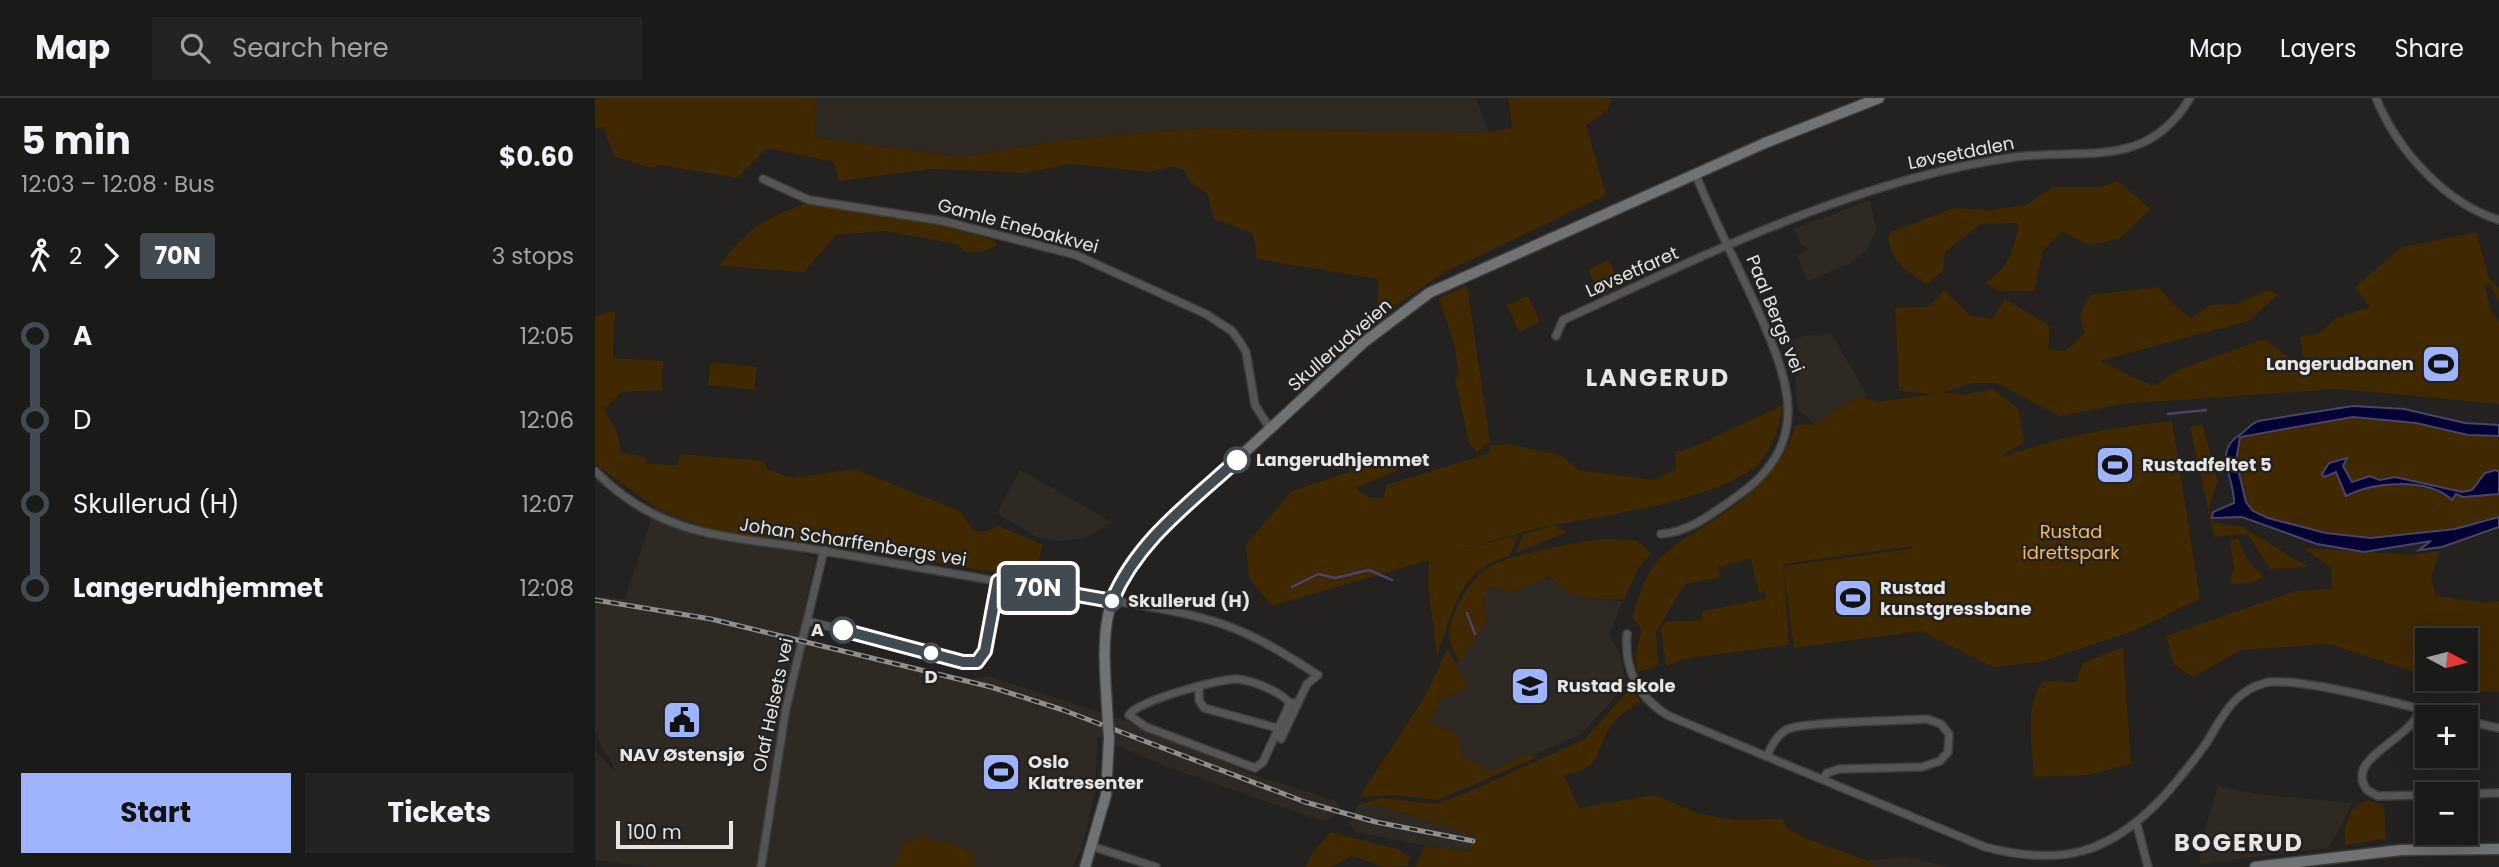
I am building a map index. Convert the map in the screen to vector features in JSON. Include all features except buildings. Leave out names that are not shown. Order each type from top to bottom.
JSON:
[{"type":"main road","name":"Skullerudveien","points":[[1086,867],[1106,795],[1109,738],[1103,652],[1112,601],[1128,567],[1149,541],[1374,333],[1429,293],[1798,128],[1879,98]]},
{"type":"main road","points":[[2255,867],[2402,850],[2499,849]]},
{"type":"street","name":"Løvsetdalen","points":[[1729,247],[1800,217],[1904,179],[1944,169],[2029,156],[2119,151],[2164,132],[2190,98]]},
{"type":"street","points":[[2376,98],[2420,167],[2454,196],[2499,220]]},
{"type":"street","name":"Paal Bergs vei","points":[[1661,534],[1677,533],[1693,525],[1753,484],[1767,468],[1786,428],[1789,407],[1784,374],[1695,173]]},
{"type":"street","name":"Gamle Enebakkvei","points":[[762,178],[809,200],[943,221],[1076,255],[1206,314],[1232,331],[1246,352],[1255,405],[1270,429]]},
{"type":"street","name":"Løvsetfaret","points":[[1556,336],[1563,320],[1729,247]]},
{"type":"street","name":"Johan Scharffenbergs vei","points":[[595,471],[631,502],[687,528],[740,541],[824,550],[1112,601],[1222,624],[1262,641],[1318,675],[1308,682],[1294,703]]},
{"type":"street","name":"Olaf Helsets vei","points":[[761,867],[784,717],[824,550]]},
{"type":"street","points":[[807,621],[974,663],[983,655],[998,581]]},
{"type":"street","points":[[1627,635],[1625,654],[1635,683],[1655,706],[1686,725],[1985,847],[2024,860],[2065,860],[2107,844],[2137,825],[2190,766],[2231,703],[2256,686],[2277,681],[2301,682],[2415,709]]},
{"type":"street","points":[[1231,680],[1246,681],[1294,703],[1277,728],[1263,762],[1252,768],[1129,718],[1133,708],[1145,702],[1231,680]]},
{"type":"street","points":[[1199,688],[1199,700],[1204,708],[1277,728]]},
{"type":"street","points":[[1281,739],[1294,703]]},
{"type":"street","points":[[2415,718],[2406,732],[2365,763],[2361,774],[2367,790],[2378,796],[2415,794]]},
{"type":"street","points":[[1767,756],[1780,734],[1794,727],[1927,719],[1941,724],[1949,734],[1948,752],[1929,766],[1839,769],[1826,774],[1823,780]]},
{"type":"street","points":[[2478,724],[2499,729]]},
{"type":"street","points":[[2478,794],[2499,793]]},
{"type":"street","points":[[2137,825],[2148,867]]},
{"type":"street","points":[[1094,846],[1156,867]]},
{"type":"shaded area","points":[[816,98],[1476,98],[1489,133],[1200,128],[1062,140],[961,157],[814,137]]},
{"type":"shaded area","points":[[1870,200],[1876,230],[1866,251],[1849,264],[1807,281],[1797,255],[1809,249],[1801,245],[1794,229]]},
{"type":"shaded area","points":[[1831,333],[1867,395],[1817,426],[1797,408],[1795,374],[1783,344],[1803,336]]},
{"type":"shaded area","points":[[2353,406],[2404,409],[2465,423],[2499,425],[2499,436],[2468,435],[2416,423],[2353,417],[2240,437],[2236,461],[2246,502],[2253,511],[2268,518],[2326,533],[2371,538],[2455,529],[2499,517],[2499,527],[2442,547],[2419,550],[2431,541],[2364,552],[2317,544],[2242,517],[2212,518],[2213,512],[2234,503],[2226,457],[2232,441],[2258,421]]},
{"type":"shaded area","points":[[2347,458],[2343,466],[2352,482],[2370,476],[2380,480],[2395,477],[2462,492],[2472,490],[2485,473],[2496,470],[2499,472],[2499,494],[2463,497],[2456,494],[2452,500],[2429,488],[2399,484],[2370,487],[2346,496],[2336,472],[2324,477],[2322,474],[2329,463]]},
{"type":"shaded area","points":[[1020,470],[1112,522],[1086,538],[1059,541],[1039,538],[997,513]]},
{"type":"shaded area","points":[[655,507],[715,531],[773,540],[815,558],[798,637],[966,680],[987,676],[1121,719],[1257,776],[1336,801],[1340,808],[1331,819],[1322,821],[1165,766],[1098,737],[1095,790],[1082,850],[1072,867],[650,867],[595,860],[595,750],[617,774],[595,733],[595,596],[625,599]]},
{"type":"shaded area","name":"Rustad skole","points":[[1544,576],[1586,598],[1622,601],[1610,634],[1622,660],[1626,685],[1581,734],[1440,795],[1392,785],[1438,707],[1435,686],[1442,671],[1460,661],[1487,621],[1483,597],[1492,587],[1510,593]]},
{"type":"shaded area","points":[[2218,786],[2257,794],[2353,803],[2329,848],[2200,864],[2200,844]]},
{"type":"shaded area","points":[[1357,806],[1381,806],[1474,835],[1471,851],[1425,846],[1356,832],[1349,824]]},
{"type":"shaded area","points":[[1906,857],[1951,867],[1859,867],[1863,861]]},
{"type":"green space","points":[[595,98],[816,98],[815,137],[961,157],[1062,140],[1200,128],[1489,133],[1512,127],[1508,98],[1611,98],[1608,110],[1586,125],[1606,195],[1441,274],[1378,318],[1378,279],[1257,259],[1253,233],[1214,219],[1207,193],[1191,183],[1184,170],[1173,166],[1148,172],[1072,164],[1022,173],[931,169],[839,181],[834,162],[767,148],[737,178],[661,165],[650,168],[614,156],[603,126],[595,129]]},
{"type":"green space","points":[[2118,181],[2151,209],[2119,239],[2089,245],[2062,232],[2043,250],[2034,291],[2001,292],[1985,283],[1999,272],[2009,258],[2018,223],[1981,224],[1945,252],[1943,271],[1926,285],[1900,264],[1891,250],[1889,233],[1953,208],[1989,210],[2026,205],[2053,187],[2099,187]]},
{"type":"green space","points":[[809,202],[955,226],[995,241],[996,246],[983,252],[965,252],[957,244],[884,231],[836,235],[804,272],[719,266],[739,242],[758,226]]},
{"type":"green space","name":"Rustad idrettspark","points":[[2476,232],[2489,279],[2499,288],[2499,302],[2490,284],[2485,285],[2490,309],[2499,321],[2499,404],[2339,389],[2122,404],[2060,416],[1996,383],[1973,383],[1942,393],[1966,394],[1993,389],[2018,408],[2024,442],[1999,458],[2084,434],[2172,421],[2200,599],[2133,631],[2041,662],[1993,667],[1921,631],[1794,648],[1783,568],[1789,645],[1682,659],[1666,666],[1661,629],[1666,622],[1701,620],[1702,611],[1766,599],[1765,591],[1759,593],[1751,559],[1718,567],[1721,577],[1685,584],[1656,632],[1658,665],[1639,672],[1636,656],[1641,628],[1632,618],[1651,569],[1672,548],[1736,505],[1761,484],[1789,443],[1796,425],[1817,424],[1836,409],[1861,397],[1877,402],[1933,394],[1899,391],[1895,308],[1928,307],[1944,290],[1971,316],[1992,319],[2005,299],[2050,326],[2048,349],[2065,351],[2084,334],[2080,315],[2090,295],[2159,287],[2174,305],[2191,318],[2210,305],[2237,304],[2266,290],[2278,295],[2248,321],[2100,361],[2153,386],[2180,369],[2264,339],[2292,360],[2304,362],[2300,337],[2322,332],[2334,319],[2370,307],[2355,287],[2402,247]],"holes":[[[1912,546],[1911,549],[1783,564]]]},
{"type":"green space","points":[[1609,260],[1621,287],[1600,296],[1588,270]]},
{"type":"green space","points":[[1467,285],[1490,441],[1477,452],[1469,443],[1455,378],[1459,375],[1454,343],[1439,299]]},
{"type":"green space","points":[[1528,296],[1540,322],[1519,332],[1507,305]]},
{"type":"green space","points":[[615,311],[613,358],[663,361],[662,390],[621,392],[604,410],[617,432],[621,452],[645,457],[648,464],[678,465],[680,454],[764,461],[767,469],[792,478],[855,469],[960,511],[973,530],[983,532],[999,526],[1043,545],[1033,579],[816,542],[773,540],[715,531],[655,507],[595,464],[595,316]]},
{"type":"green space","points":[[711,362],[757,367],[754,390],[708,385]]},
{"type":"green space","points":[[1783,405],[1775,436],[1763,458],[1740,476],[1717,487],[1661,504],[1554,525],[1567,532],[1516,553],[1523,534],[1553,526],[1443,555],[1519,535],[1509,556],[1491,563],[1467,583],[1453,609],[1437,656],[1428,586],[1429,560],[1272,606],[1249,578],[1246,544],[1292,491],[1408,452],[1394,472],[1356,488],[1368,497],[1384,498],[1386,485],[1490,453],[1489,445],[1508,444],[1560,455],[1579,470],[1654,480],[1676,469],[1675,451],[1684,451]]},
{"type":"green space","points":[[2353,417],[2416,423],[2468,435],[2499,436],[2499,472],[2487,471],[2473,490],[2462,492],[2405,479],[2385,478],[2352,482],[2343,466],[2347,458],[2329,463],[2322,474],[2323,477],[2336,472],[2345,496],[2379,485],[2410,482],[2422,488],[2463,497],[2499,494],[2499,517],[2456,529],[2371,538],[2326,533],[2268,518],[2253,511],[2246,502],[2236,461],[2240,437]]},
{"type":"green space","points":[[2202,424],[2218,481],[2209,506],[2212,522],[2242,527],[2309,567],[2270,569],[2248,534],[2214,537],[2190,427]]},
{"type":"green space","points":[[2238,538],[2247,559],[2264,578],[2244,584],[2230,583],[2234,568],[2230,541]]},
{"type":"green space","points":[[1606,539],[1636,540],[1651,553],[1638,569],[1624,600],[1586,598],[1566,592],[1549,576],[1510,593],[1491,587],[1483,597],[1487,621],[1460,662],[1450,642],[1451,623],[1467,590],[1482,572],[1500,562],[1529,553]]},
{"type":"green space","points":[[2303,548],[2410,555],[2439,551],[2431,579],[2436,596],[2487,603],[2499,601],[2499,692],[2474,691],[2478,691],[2478,628],[2415,628],[2415,672],[2329,644],[2241,650],[2193,677],[2174,665],[2166,636],[2295,591],[2332,589],[2331,568]]},
{"type":"green space","points":[[2123,647],[2131,764],[2089,775],[2034,777],[2031,714],[2037,691],[2043,681],[2076,682],[2083,663]]},
{"type":"green space","points":[[1448,648],[1468,688],[1437,701],[1438,707],[1429,723],[1456,732],[1462,756],[1490,771],[1531,753],[1535,758],[1438,800],[1394,795],[1364,797],[1362,793],[1424,698]]},
{"type":"green space","points":[[1631,687],[1640,701],[1614,722],[1597,755],[1587,767],[1564,775],[1579,808],[1654,795],[1700,814],[1734,820],[1783,819],[1787,828],[1808,839],[1866,860],[1874,867],[1416,867],[1424,846],[1471,851],[1474,835],[1381,806],[1357,806],[1381,798],[1435,804],[1471,791],[1585,739]]},
{"type":"green space","points":[[2368,800],[2384,806],[2386,839],[2345,845],[2345,831],[2351,811]]},
{"type":"green space","points":[[1330,832],[1397,849],[1410,857],[1408,866],[1384,867],[1352,856],[1331,867],[1306,867],[1311,855]]},
{"type":"green space","points":[[924,835],[928,840],[948,842],[974,853],[974,867],[893,867],[900,855],[901,844]]},
{"type":"waterway","points":[[2168,414],[2206,410]]},
{"type":"waterway","points":[[1292,587],[1318,574],[1335,578],[1369,570],[1392,580]]},
{"type":"waterway","points":[[1467,613],[1475,634]]},
{"type":"railway","points":[[595,600],[711,619],[991,687],[1063,710],[1305,802],[1376,822],[1473,841]]},
{"type":"bus line","name":"70N","points":[[843,630],[963,662],[977,662],[985,651],[998,581],[1112,601],[1128,567],[1149,541],[1237,460]]},
{"type":"place","name":"Langerudbanen","points":[[2441,364]]},
{"type":"place","name":"Langerudhjemmet","points":[[1237,460]]},
{"type":"place","name":"Rustadfeltet 5","points":[[2115,465]]},
{"type":"place","name":"Rustad kunstgressbane","points":[[1853,598]]},
{"type":"place","name":"Skullerud (H)","points":[[1112,601]]},
{"type":"place","name":"A","points":[[843,630]]},
{"type":"place","name":"D","points":[[931,653]]},
{"type":"place","name":"Rustad skole","points":[[1530,686]]},
{"type":"place","name":"NAV Østensjø","points":[[682,720]]},
{"type":"place","name":"Oslo Klatresenter","points":[[1001,772]]},
{"type":"district","name":"LANGERUD","points":[[1658,378]]},
{"type":"district","name":"BOGERUD","points":[[2239,843]]}]
